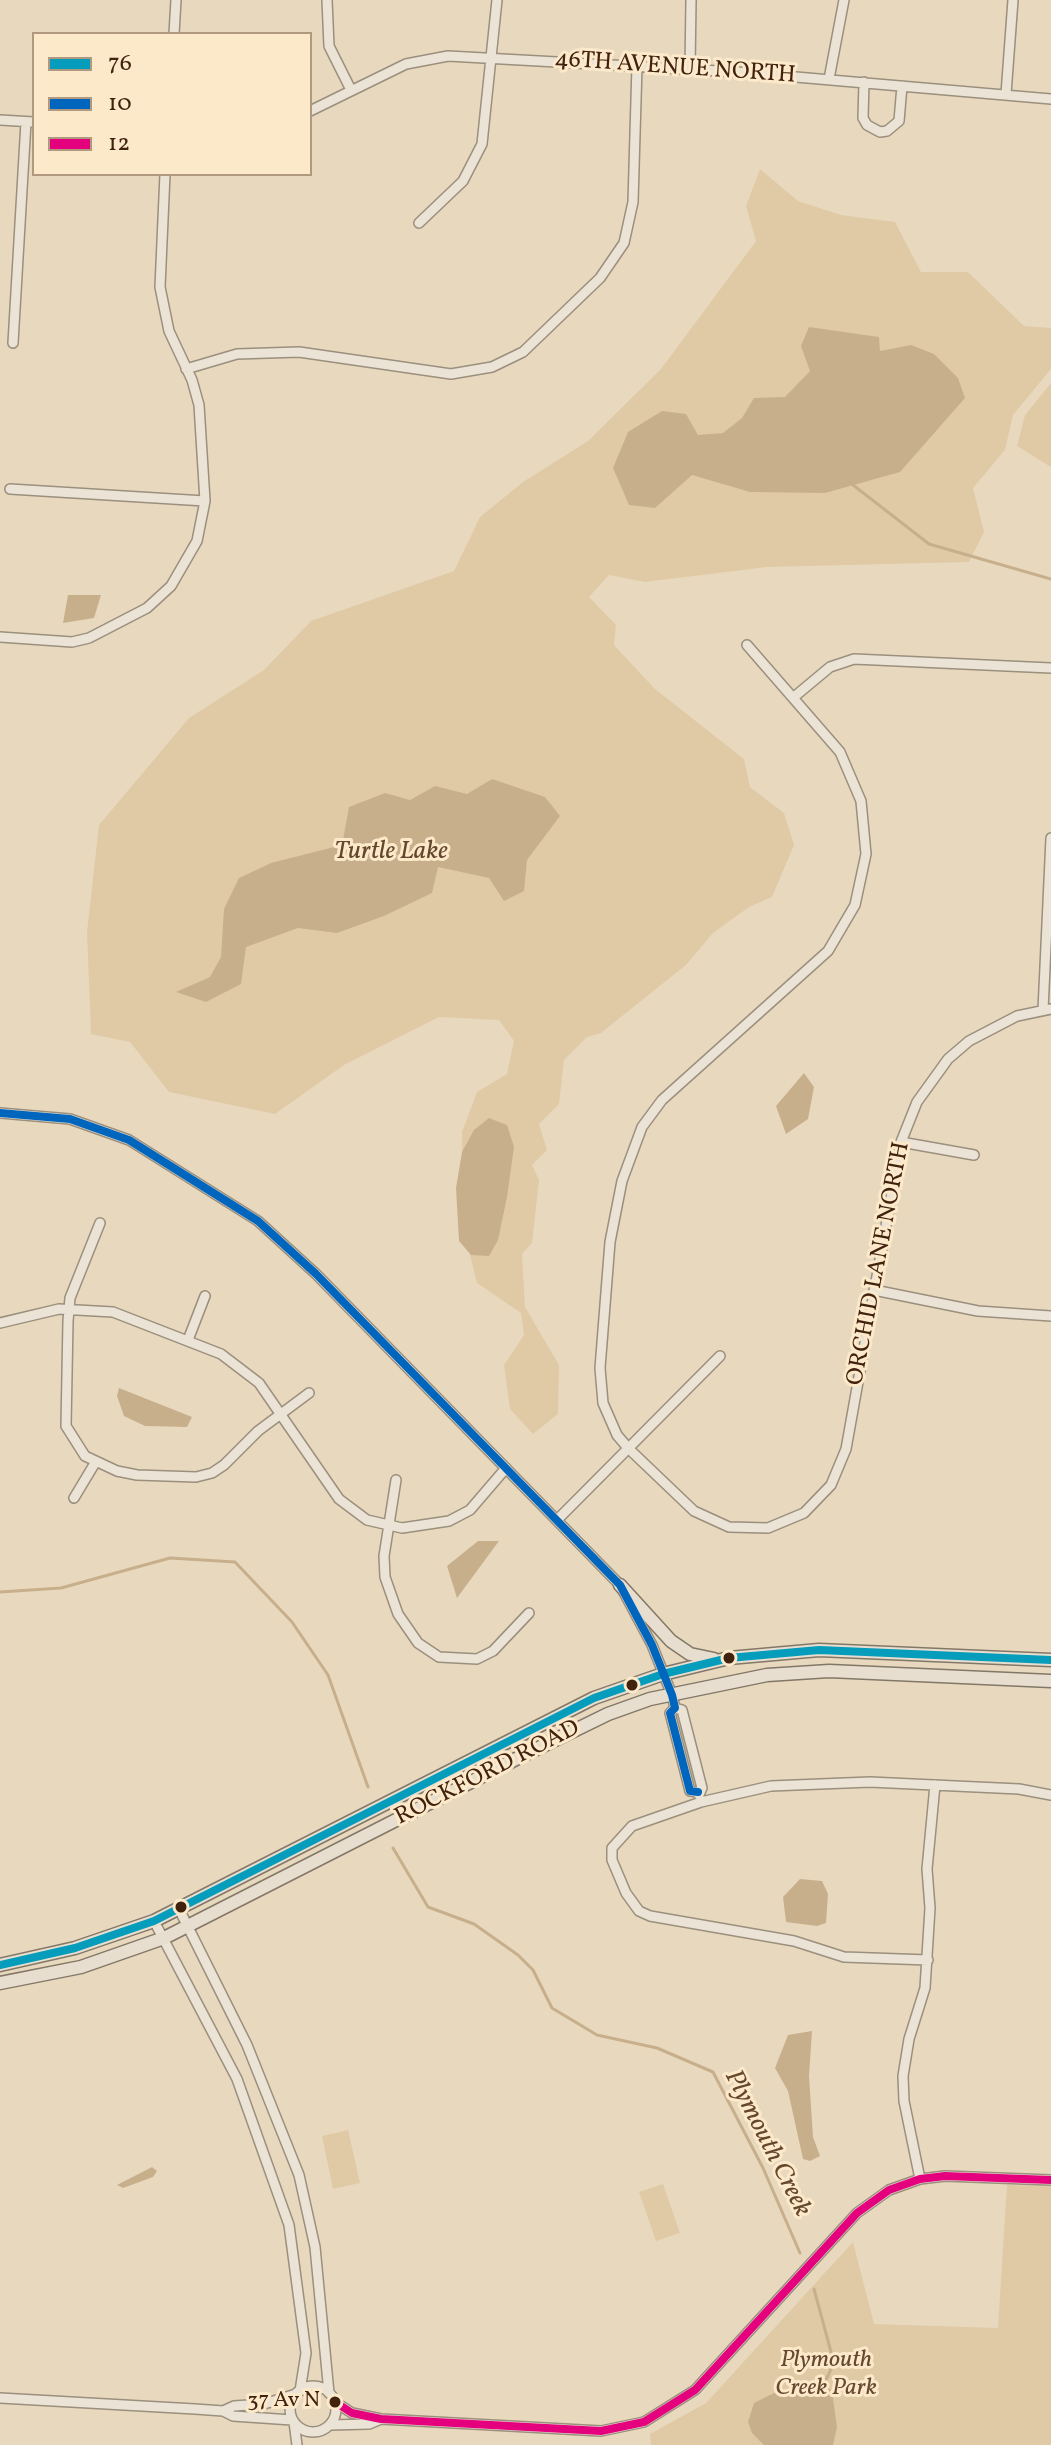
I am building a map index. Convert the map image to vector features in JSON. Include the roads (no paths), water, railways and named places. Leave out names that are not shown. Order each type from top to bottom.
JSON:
[{"type":"main road","points":[[620,1585],[679,1647],[703,1658],[729,1658]]},
{"type":"main road","name":"ROCKFORD ROAD","points":[[0,1965],[75,1948],[154,1921],[594,1698],[663,1674],[729,1658],[832,1650],[1051,1660]]},
{"type":"main road","name":"ROCKFORD ROAD","points":[[0,1983],[81,1967],[164,1938],[608,1714],[672,1695],[767,1675],[829,1671],[1051,1681]]},
{"type":"street","points":[[174,32],[176,0]]},
{"type":"street","points":[[327,0],[329,46],[351,90]]},
{"type":"street","points":[[419,223],[450,197],[474,163],[485,123],[497,0]]},
{"type":"street","points":[[690,69],[691,0]]},
{"type":"street","points":[[829,79],[844,0]]},
{"type":"street","points":[[1006,94],[1013,0]]},
{"type":"street","name":"46TH AVENUE NORTH","points":[[312,110],[396,68],[426,58],[490,57],[829,79],[1051,99]]},
{"type":"street","points":[[186,369],[237,354],[299,352],[451,374],[492,367],[536,340],[600,278],[624,243],[633,202],[637,66]]},
{"type":"street","points":[[864,82],[863,118],[867,125],[880,132],[887,131],[899,121],[902,86]]},
{"type":"street","points":[[0,120],[30,122],[13,343]]},
{"type":"street","points":[[0,637],[72,642],[89,638],[147,608],[181,571],[197,541],[205,501],[199,405],[169,331],[160,287],[165,176]]},
{"type":"street","points":[[10,489],[205,501]]},
{"type":"street","points":[[628,1448],[617,1435],[603,1403],[600,1368],[610,1242],[622,1181],[635,1143],[662,1100],[828,951],[849,917],[862,880],[866,828],[853,776],[840,752],[747,645]]},
{"type":"street","points":[[794,697],[830,667],[854,659],[1051,668]]},
{"type":"street","points":[[1047,1009],[1051,838]]},
{"type":"street","name":"ORCHID LANE NORTH","points":[[628,1448],[694,1511],[711,1521],[745,1529],[786,1522],[819,1501],[831,1485],[846,1449],[901,1142],[917,1102],[948,1059],[992,1027],[1047,1009]]},
{"type":"street","points":[[0,1113],[55,1117],[100,1128],[129,1140],[226,1199],[297,1256],[620,1585],[663,1674],[675,1708],[682,1710],[702,1788],[699,1797]]},
{"type":"street","points":[[901,1142],[974,1155]]},
{"type":"street","points":[[100,1223],[68,1309],[66,1426],[78,1448],[95,1463],[137,1475],[196,1477],[212,1473],[258,1431],[309,1393]]},
{"type":"street","points":[[874,1290],[978,1311],[1051,1316]]},
{"type":"street","points":[[188,1340],[205,1296]]},
{"type":"street","points":[[0,1323],[68,1309],[113,1312],[221,1354],[241,1367],[283,1414],[339,1499],[367,1520],[391,1527],[420,1527],[460,1516],[506,1468]]},
{"type":"street","points":[[557,1520],[720,1356]]},
{"type":"street","points":[[74,1498],[95,1463]]},
{"type":"street","points":[[396,1480],[384,1556],[389,1596],[409,1631],[429,1652],[452,1660],[477,1659],[493,1651],[529,1613]]},
{"type":"street","points":[[928,1960],[844,1957],[794,1941],[650,1916],[639,1911],[626,1893],[612,1860],[612,1848],[632,1826],[699,1797],[790,1784],[935,1785],[1051,1795]]},
{"type":"street","points":[[920,2179],[904,2101],[903,2076],[909,2039],[925,1988],[928,1960],[927,1869],[935,1785]]},
{"type":"street","points":[[179,1909],[247,2045],[299,2175],[315,2247],[336,2414],[316,2445]]},
{"type":"street","points":[[154,1921],[237,2079],[289,2225],[306,2353],[298,2392],[290,2404],[297,2445]]},
{"type":"street","points":[[223,2411],[234,2406],[264,2404],[318,2387],[352,2413],[381,2419],[579,2430],[623,2428],[644,2422],[680,2403],[857,2213],[889,2190],[920,2179],[1051,2180]]},
{"type":"street","points":[[0,2398],[223,2411],[233,2416],[293,2421],[308,2432],[327,2427],[369,2424],[381,2419]]},
{"type":"water","points":[[809,327],[879,337],[880,351],[911,345],[934,354],[958,378],[965,398],[900,472],[825,493],[750,492],[692,475],[655,508],[629,505],[613,468],[628,432],[662,411],[686,414],[698,435],[723,433],[742,418],[754,398],[785,397],[810,371],[801,346]]},
{"type":"water","points":[[68,595],[101,595],[94,618],[63,623]]},
{"type":"water","name":"Turtle Lake","points":[[492,779],[545,797],[560,816],[527,860],[524,891],[504,901],[489,878],[438,867],[432,893],[384,916],[337,933],[298,928],[246,947],[241,984],[206,1002],[176,992],[210,977],[221,957],[224,909],[239,878],[271,863],[342,845],[349,807],[385,793],[410,800],[435,786],[467,794]]},
{"type":"water","points":[[804,1073],[814,1087],[808,1119],[786,1134],[776,1106]]},
{"type":"water","points":[[489,1118],[507,1125],[514,1147],[498,1240],[489,1256],[471,1255],[459,1241],[456,1188],[462,1152],[474,1130]]},
{"type":"water","points":[[119,1388],[192,1417],[187,1427],[145,1426],[124,1416],[117,1396]]},
{"type":"water","points":[[478,1541],[499,1541],[457,1598],[447,1566]]},
{"type":"water","points":[[800,1879],[822,1881],[828,1894],[826,1923],[817,1926],[786,1922],[783,1897]]},
{"type":"water","points":[[812,2031],[809,2076],[813,2137],[820,2156],[810,2161],[803,2159],[788,2091],[775,2068],[788,2035]]},
{"type":"water","points":[[152,2167],[157,2171],[153,2177],[123,2188],[117,2185]]},
{"type":"water","points":[[822,2379],[832,2392],[837,2427],[833,2445],[764,2445],[752,2433],[748,2422],[754,2403],[780,2390],[807,2389]]},
{"type":"waterway","points":[[853,485],[929,544],[1051,579]]},
{"type":"waterway","name":"Plymouth Creek","points":[[0,1592],[61,1588],[170,1558],[235,1562],[292,1622],[328,1675],[368,1787]]},
{"type":"waterway","name":"Plymouth Creek","points":[[393,1848],[428,1907],[474,1924],[518,1955],[533,1970],[552,2008],[597,2035],[657,2048],[713,2072],[763,2168],[800,2253]]},
{"type":"waterway","name":"Plymouth Creek","points":[[814,2289],[834,2363],[824,2384]]},
{"type":"place","name":"37 Av N","points":[[335,2402]]},
{"type":"park label","name":"Plymouth Creek Park","points":[[826,2376]]}]
